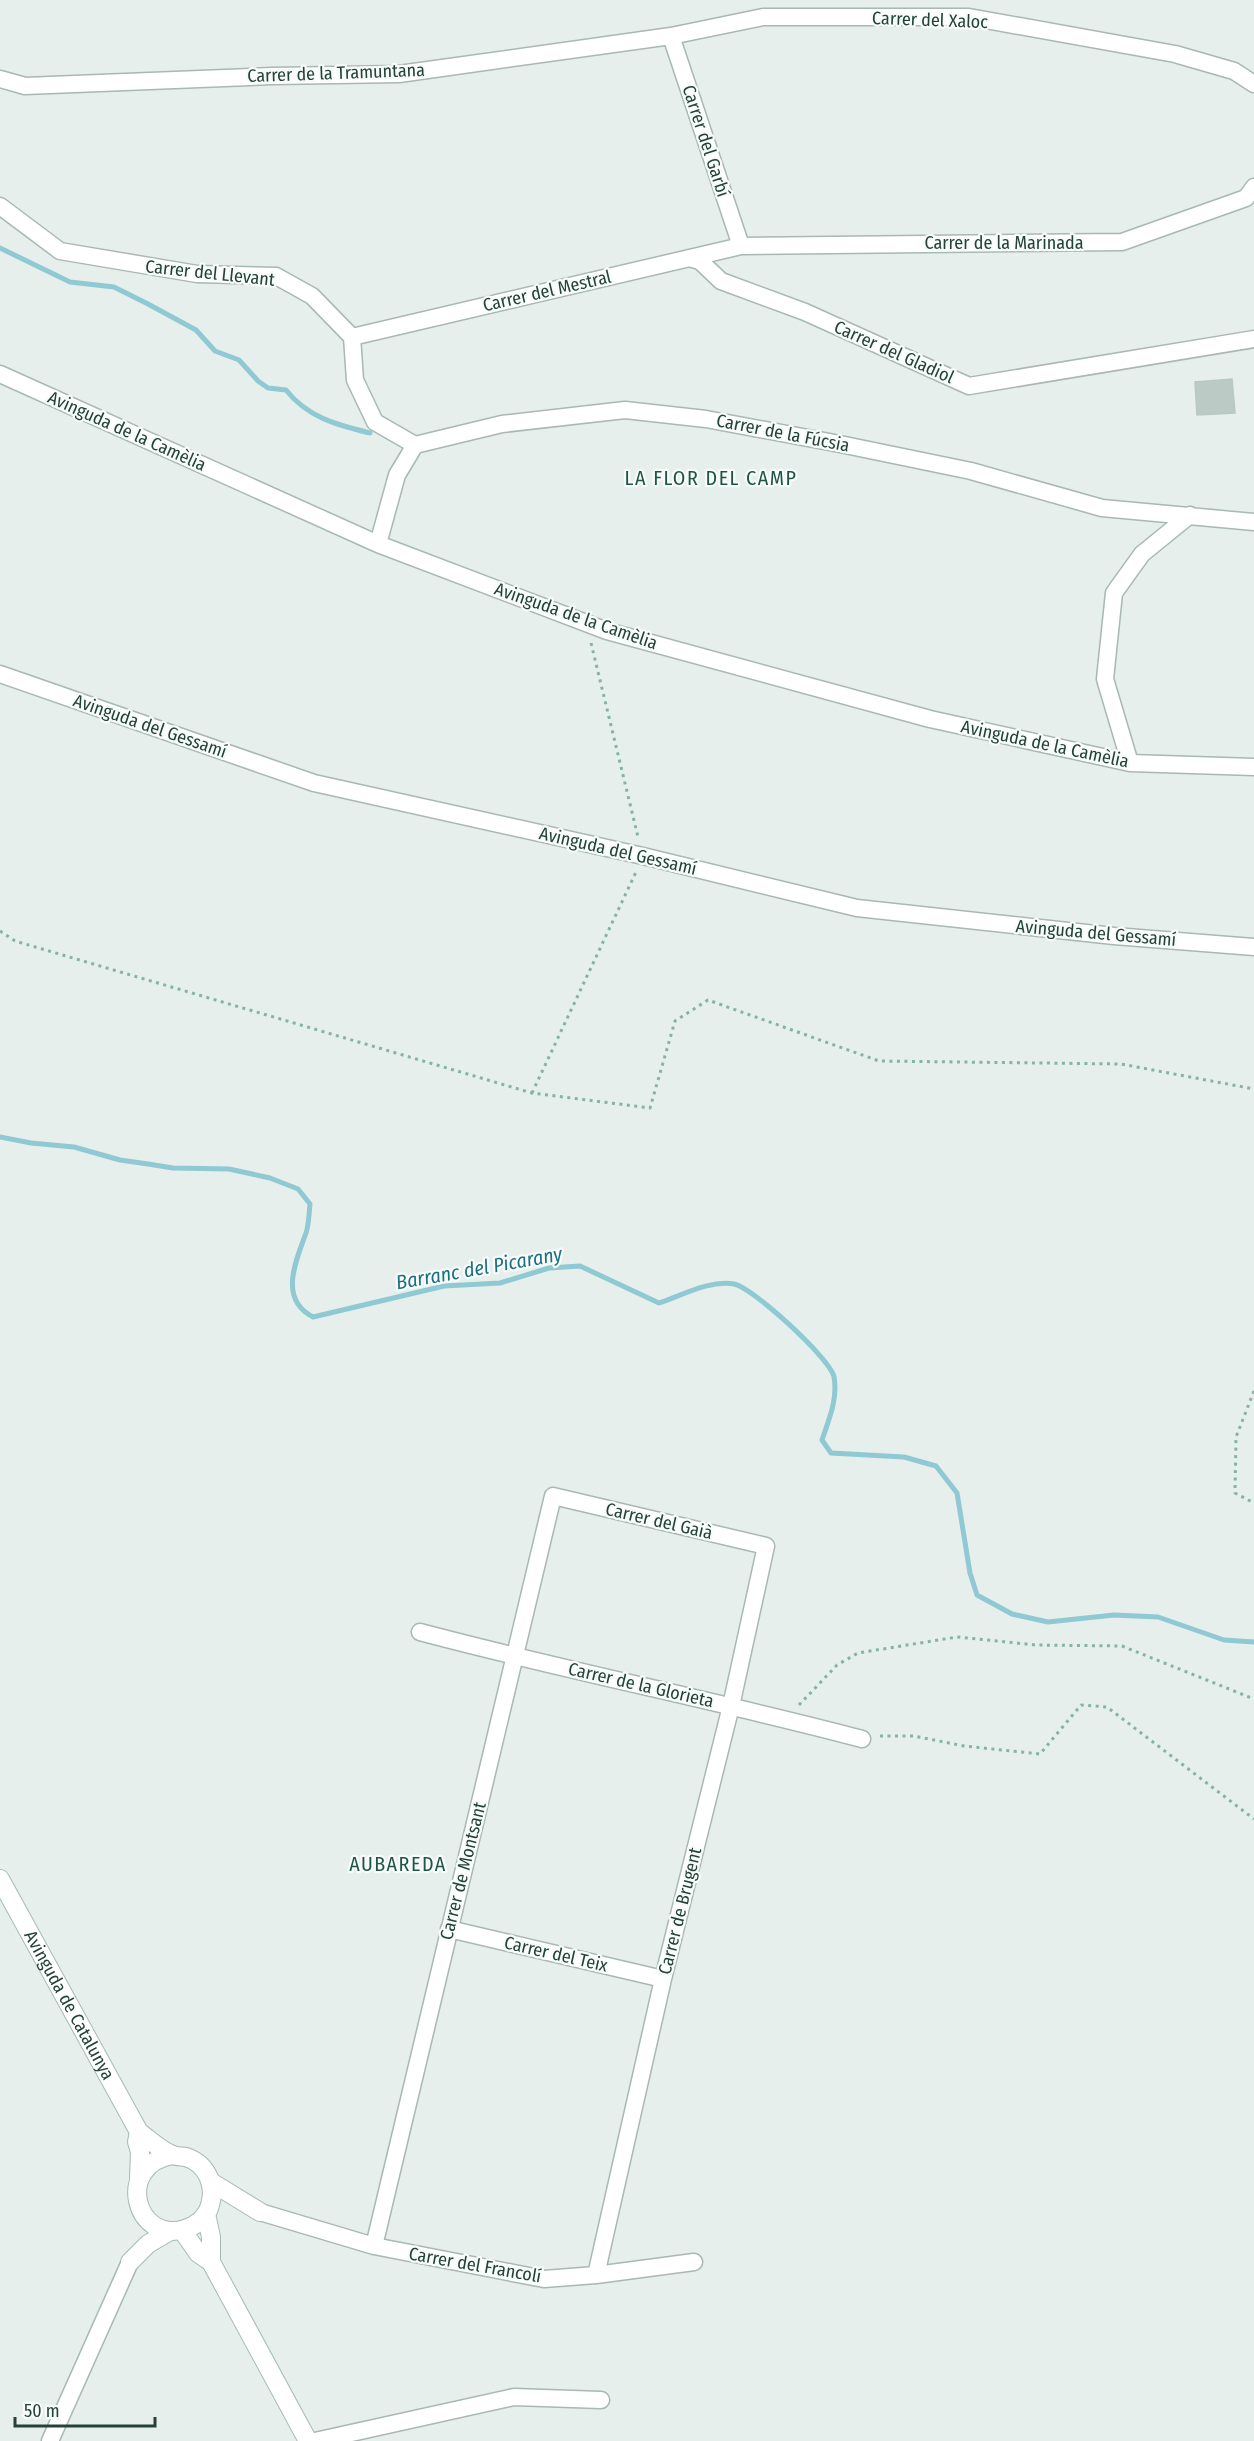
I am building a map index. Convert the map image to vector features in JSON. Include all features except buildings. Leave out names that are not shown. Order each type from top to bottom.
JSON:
[{"type":"street","name":"Carrer del Xaloc","points":[[671,36],[764,17],[969,17],[1175,54],[1234,71],[1254,84]]},
{"type":"street","name":"Carrer de la Tramuntana","points":[[0,79],[25,86],[272,76],[399,74],[671,36]]},
{"type":"street","name":"Carrer del Garbí","points":[[671,36],[741,246]]},
{"type":"street","name":"Carrer de la Marinada","points":[[741,246],[1122,242],[1246,198],[1254,188]]},
{"type":"street","name":"Carrer del Llevant","points":[[0,207],[60,251],[197,274],[276,276],[312,296],[352,337]]},
{"type":"street","name":"Carrer del Mestral","points":[[352,337],[741,246]]},
{"type":"street","name":"Carrer del Gladiol","points":[[689,258],[700,261],[721,281],[805,312],[969,386],[1254,339]]},
{"type":"street","points":[[352,337],[355,380],[375,422],[415,444],[397,475],[378,544]]},
{"type":"street","name":"Avinguda de la Camèlia","points":[[0,374],[378,544],[607,631],[930,719],[1130,763],[1254,767]]},
{"type":"street","name":"Carrer de la Fúcsia","points":[[415,444],[502,424],[625,410],[706,418],[850,446],[971,471],[1102,508],[1190,514],[1254,522]]},
{"type":"street","points":[[1130,763],[1105,679],[1114,593],[1142,554],[1190,514]]},
{"type":"street","name":"Avinguda del Gessamí","points":[[0,674],[314,783],[643,856],[857,908],[1114,936],[1254,947]]},
{"type":"street","name":"Carrer del Gaià","points":[[553,1496],[766,1546]]},
{"type":"street","name":"Carrer de Montsant","points":[[374,2246],[553,1496]]},
{"type":"street","name":"Carrer de Brugent","points":[[596,2275],[663,1979],[731,1706],[766,1546]]},
{"type":"street","name":"Carrer de la Glorieta","points":[[420,1632],[515,1657],[731,1706],[856,1738]]},
{"type":"street","name":"Avinguda de Catalunya","points":[[0,1879],[138,2132]]},
{"type":"street","name":"Carrer del Teix","points":[[449,1929],[663,1979]]},
{"type":"street","points":[[211,2262],[208,2211],[212,2195],[211,2182],[205,2171],[196,2162],[173,2155],[138,2132],[137,2142],[141,2152],[140,2178],[136,2191],[138,2204],[144,2216],[160,2228],[176,2231],[198,2253],[211,2262],[308,2441]]},
{"type":"street","points":[[140,2178],[153,2162],[173,2155]]},
{"type":"street","points":[[211,2182],[260,2212]]},
{"type":"street","points":[[130,2262],[148,2244],[191,2227],[208,2211],[260,2212]]},
{"type":"street","name":"Carrer del Francolí","points":[[260,2212],[374,2246],[544,2279],[596,2275],[694,2262]]},
{"type":"street","points":[[50,2441],[141,2236],[144,2216]]},
{"type":"street","points":[[315,2441],[514,2397],[601,2400]]},
{"type":"path","points":[[0,931],[15,941],[532,1093],[650,1108],[675,1021],[708,1000],[879,1061],[1121,1064],[1254,1089]]},
{"type":"path","points":[[1254,1391],[1236,1437],[1235,1492],[1254,1503]]},
{"type":"path","points":[[785,1719],[837,1665],[858,1653],[957,1637],[1036,1645],[1122,1646],[1254,1700]]},
{"type":"path","points":[[856,1738],[914,1736],[964,1746],[1040,1754],[1081,1705],[1107,1707],[1254,1819]]},
{"type":"waterway","points":[[0,248],[70,282],[114,287],[196,330],[215,351],[239,360],[258,381],[268,388],[286,390],[304,407],[324,419],[370,433]]},
{"type":"waterway","name":"Barranc del Picarany","points":[[0,1137],[74,1147],[120,1160],[173,1168],[229,1169],[270,1178],[298,1189],[310,1204],[307,1230],[295,1267],[293,1290],[302,1309],[313,1317],[444,1286],[500,1283],[549,1268],[580,1266],[659,1303],[706,1286],[734,1284],[757,1297],[773,1310],[806,1340],[830,1368],[834,1377],[835,1393],[822,1440],[831,1453],[904,1457],[936,1466],[957,1493],[970,1573],[977,1595],[1012,1614],[1048,1622],[1114,1615],[1158,1617],[1224,1640],[1254,1642]]},
{"type":"district","name":"LA FLOR DEL CAMP","points":[[711,478]]},
{"type":"district","name":"AUBAREDA","points":[[398,1864]]}]
